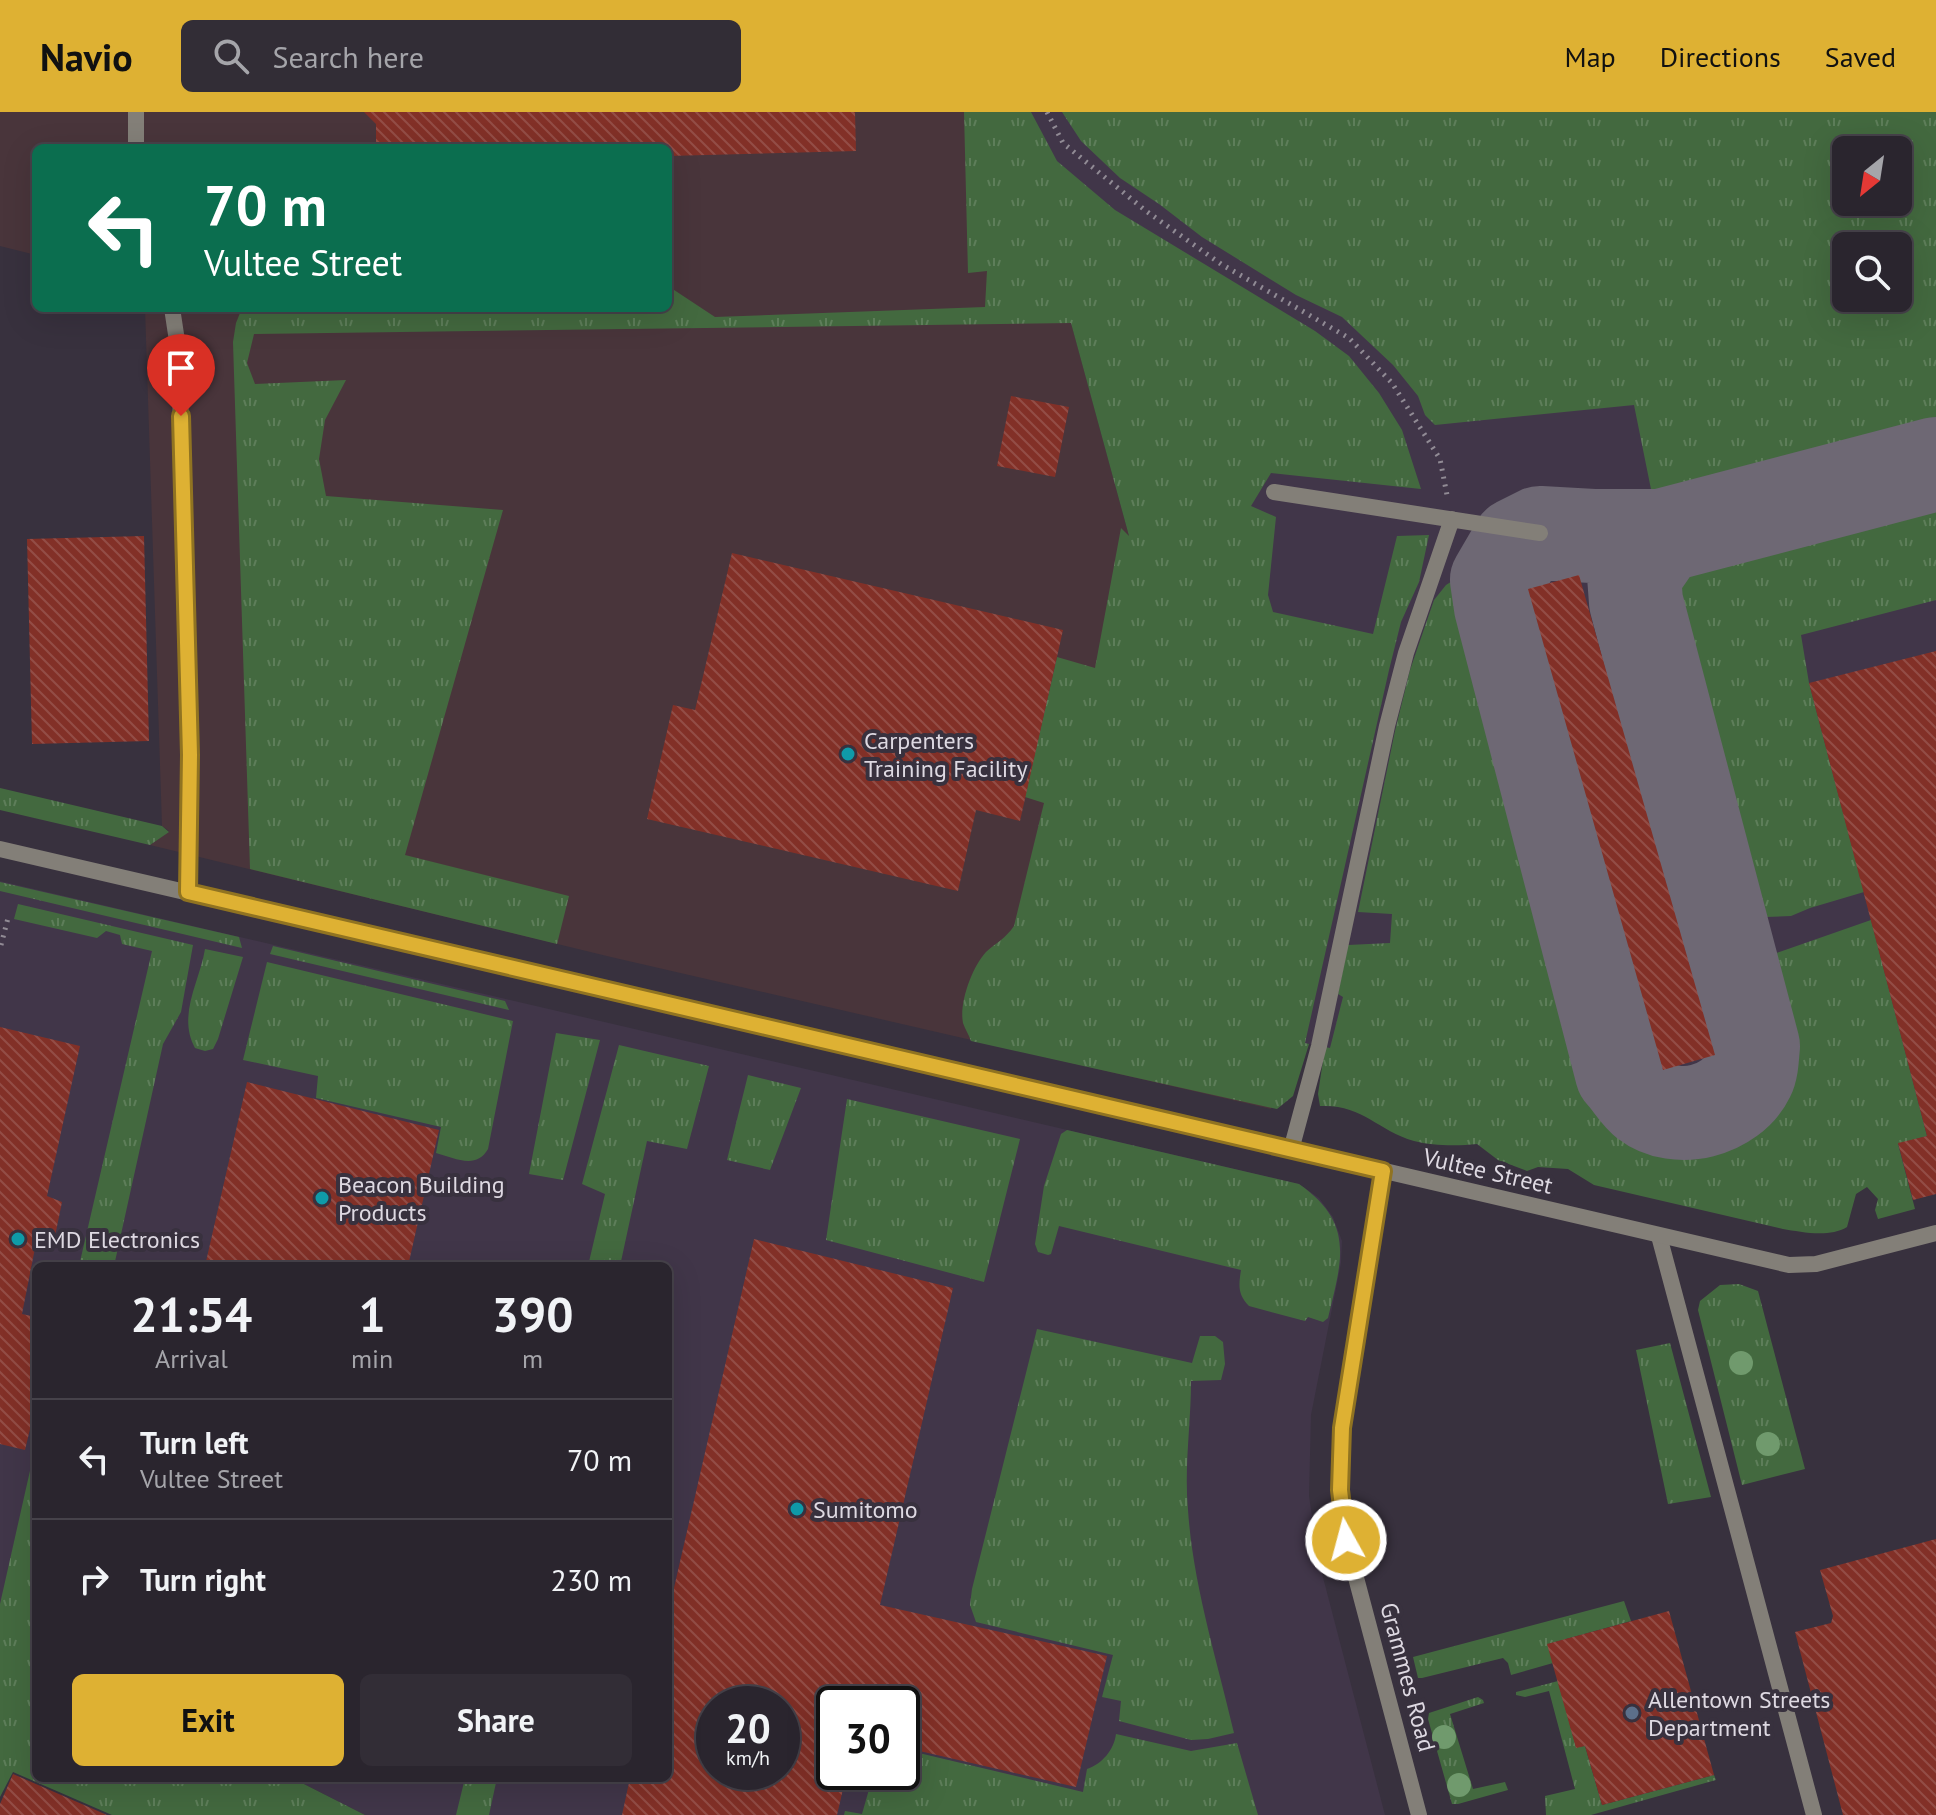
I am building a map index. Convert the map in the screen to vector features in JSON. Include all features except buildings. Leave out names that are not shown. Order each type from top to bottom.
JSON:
[{"type":"street","points":[[136,112],[136,144]]},
{"type":"street","points":[[173,312],[179,354],[190,740],[188,892]]},
{"type":"street","points":[[1274,492],[1540,533]]},
{"type":"street","points":[[1291,1150],[1319,1046],[1387,726],[1406,653],[1452,519]]},
{"type":"street","name":"Vultee Street","points":[[0,849],[1789,1265],[1816,1264],[1936,1233]]},
{"type":"street","name":"Grammes Road","points":[[1383,1171],[1345,1403],[1340,1490],[1346,1540],[1419,1815]]},
{"type":"street","points":[[1659,1236],[1814,1815]]},
{"type":"path","points":[[1047,112],[1063,143],[1146,211],[1221,264],[1349,338],[1392,383],[1440,459],[1452,519]]},
{"type":"path","points":[[1,945],[8,918]]},
{"type":"shaded area","points":[[0,112],[1014,112],[1278,1085],[1271,1109],[611,957],[150,845],[169,831],[162,826],[145,312],[672,312],[672,144],[32,144],[32,254],[0,246]]},
{"type":"shaded area","points":[[1014,112],[1936,112],[1936,1194],[1913,1200],[1897,1143],[1747,1176],[1345,1053],[1291,1040]]},
{"type":"shaded area","points":[[0,881],[1299,1184],[1319,1198],[1333,1217],[1342,1241],[1341,1263],[1311,1415],[1309,1496],[1319,1562],[1385,1815],[365,1815],[300,1782],[672,1782],[672,1262],[32,1262],[32,1641],[28,1639],[0,1656]]},
{"type":"green space","points":[[964,112],[1031,112],[1057,161],[1115,210],[1315,331],[1349,356],[1379,393],[1402,430],[1421,489],[1271,473],[1251,506],[1276,517],[1268,595],[1273,612],[1373,634],[1397,536],[1429,535],[1419,582],[1401,622],[1389,670],[1305,1043],[1309,1044],[1293,1096],[1277,1109],[971,1041],[963,1023],[965,996],[976,967],[986,952],[1014,926],[1044,803],[1025,797],[1057,657],[1095,668],[1121,528],[1129,536],[1071,323],[254,334],[247,363],[255,384],[346,380],[325,420],[319,459],[326,496],[503,510],[405,855],[569,896],[557,944],[250,869],[233,342],[240,312],[672,312],[672,289],[715,317],[985,307],[987,271],[968,273]]},
{"type":"green space","points":[[1062,112],[1936,112],[1936,437],[1655,509],[1634,405],[1435,425],[1425,415],[1418,396],[1393,365],[1342,317],[1296,295],[1202,237],[1120,178],[1081,141]]},
{"type":"green space","points":[[1936,485],[1936,600],[1801,635],[1809,683],[1864,892],[1791,916],[1735,918],[1656,630],[1670,579],[1685,562],[1710,544]]},
{"type":"green space","points":[[1476,577],[1610,1086],[1620,1103],[1642,1125],[1667,1133],[1698,1130],[1783,1107],[1744,953],[1771,955],[1871,920],[1927,1136],[1898,1144],[1915,1209],[1878,1219],[1875,1210],[1878,1199],[1867,1187],[1856,1194],[1847,1227],[1824,1233],[1783,1229],[1594,1185],[1568,1169],[1538,1167],[1527,1171],[1498,1160],[1477,1144],[1446,1145],[1414,1141],[1358,1113],[1335,1106],[1320,1106],[1318,1094],[1325,1047],[1330,1048],[1343,997],[1338,994],[1348,945],[1390,943],[1392,914],[1358,912],[1410,670],[1434,600],[1446,585],[1457,578]]},
{"type":"green space","points":[[0,788],[162,826],[169,832],[150,845],[0,810]]},
{"type":"green space","points":[[0,882],[239,937],[242,948],[0,891]]},
{"type":"green space","points":[[18,904],[193,945],[181,1012],[163,1044],[115,1262],[80,1262],[152,951],[122,944],[120,935],[106,931],[97,938],[14,919]]},
{"type":"green space","points":[[273,946],[505,1001],[509,1010],[270,954]]},
{"type":"green space","points":[[205,949],[243,957],[218,1039],[213,1049],[205,1051],[195,1048],[188,1023],[191,998]]},
{"type":"green space","points":[[267,962],[513,1021],[488,1149],[483,1155],[465,1161],[436,1153],[441,1127],[316,1098],[318,1076],[243,1060]]},
{"type":"green space","points":[[556,1033],[600,1040],[563,1180],[529,1174]]},
{"type":"green space","points":[[619,1045],[709,1066],[687,1149],[647,1141],[621,1262],[589,1262],[605,1194],[582,1184]]},
{"type":"green space","points":[[748,1075],[801,1088],[770,1170],[727,1160]]},
{"type":"green space","points":[[847,1099],[1020,1139],[984,1282],[826,1240]]},
{"type":"green space","points":[[1067,1130],[1299,1184],[1329,1213],[1340,1244],[1340,1260],[1328,1318],[1323,1322],[1308,1317],[1305,1321],[1249,1306],[1239,1284],[1241,1270],[1059,1226],[1051,1254],[1038,1252],[1035,1244],[1044,1186],[1061,1134]]},
{"type":"green space","points":[[1739,1284],[1758,1291],[1805,1469],[1742,1485],[1698,1310],[1700,1301],[1720,1285]]},
{"type":"green space","points":[[1037,1329],[1192,1363],[1200,1336],[1215,1336],[1223,1342],[1225,1364],[1221,1380],[1191,1381],[1187,1494],[1200,1594],[1234,1733],[1191,1740],[1119,1721],[1121,1701],[1102,1697],[1113,1655],[976,1622],[970,1605],[972,1589]]},
{"type":"green space","points":[[1670,1343],[1711,1497],[1668,1504],[1636,1350]]},
{"type":"green space","points":[[32,1462],[32,1780],[13,1772],[0,1797],[0,1604]]},
{"type":"green space","points":[[1624,1601],[1631,1621],[1548,1644],[1553,1663],[1511,1675],[1503,1658],[1418,1678],[1413,1657]]},
{"type":"green space","points":[[1558,1681],[1576,1747],[1585,1746],[1602,1805],[1714,1775],[1716,1780],[1591,1815],[1546,1815],[1545,1796],[1575,1789],[1549,1691],[1525,1697],[1516,1695],[1516,1692]]},
{"type":"green space","points":[[1478,1697],[1484,1703],[1450,1714],[1473,1789],[1505,1782],[1508,1790],[1452,1804],[1428,1719],[1429,1713]]},
{"type":"green space","points":[[1116,1734],[1191,1751],[1237,1743],[1258,1815],[844,1815],[845,1811],[862,1814],[869,1790],[920,1790],[920,1753],[1083,1792],[1087,1769],[1098,1764],[1113,1746]]},
{"type":"green space","points":[[36,1782],[300,1782],[365,1815],[112,1815]]},
{"type":"green space","points":[[464,1782],[496,1782],[489,1815],[456,1815]]},
{"type":"taxiway","points":[[1661,536],[1634,575],[1636,602],[1753,1046],[1749,1073],[1740,1088],[1716,1106],[1687,1113],[1659,1108],[1646,1101],[1622,1073],[1501,607],[1497,580],[1518,544],[1540,533],[1661,536],[1936,464]]},
{"type":"place","name":"Carpenters Training Facility","points":[[848,754]]},
{"type":"place","name":"Beacon Building Products","points":[[322,1198]]},
{"type":"place","name":"EMD Electronics","points":[[18,1239]]},
{"type":"place","name":"Sumitomo","points":[[797,1509]]},
{"type":"place","name":"Allentown Streets Department","points":[[1632,1713]]},
{"type":"route","points":[[181,416],[190,755],[188,892],[1383,1171],[1342,1428],[1340,1490],[1346,1540]]}]
